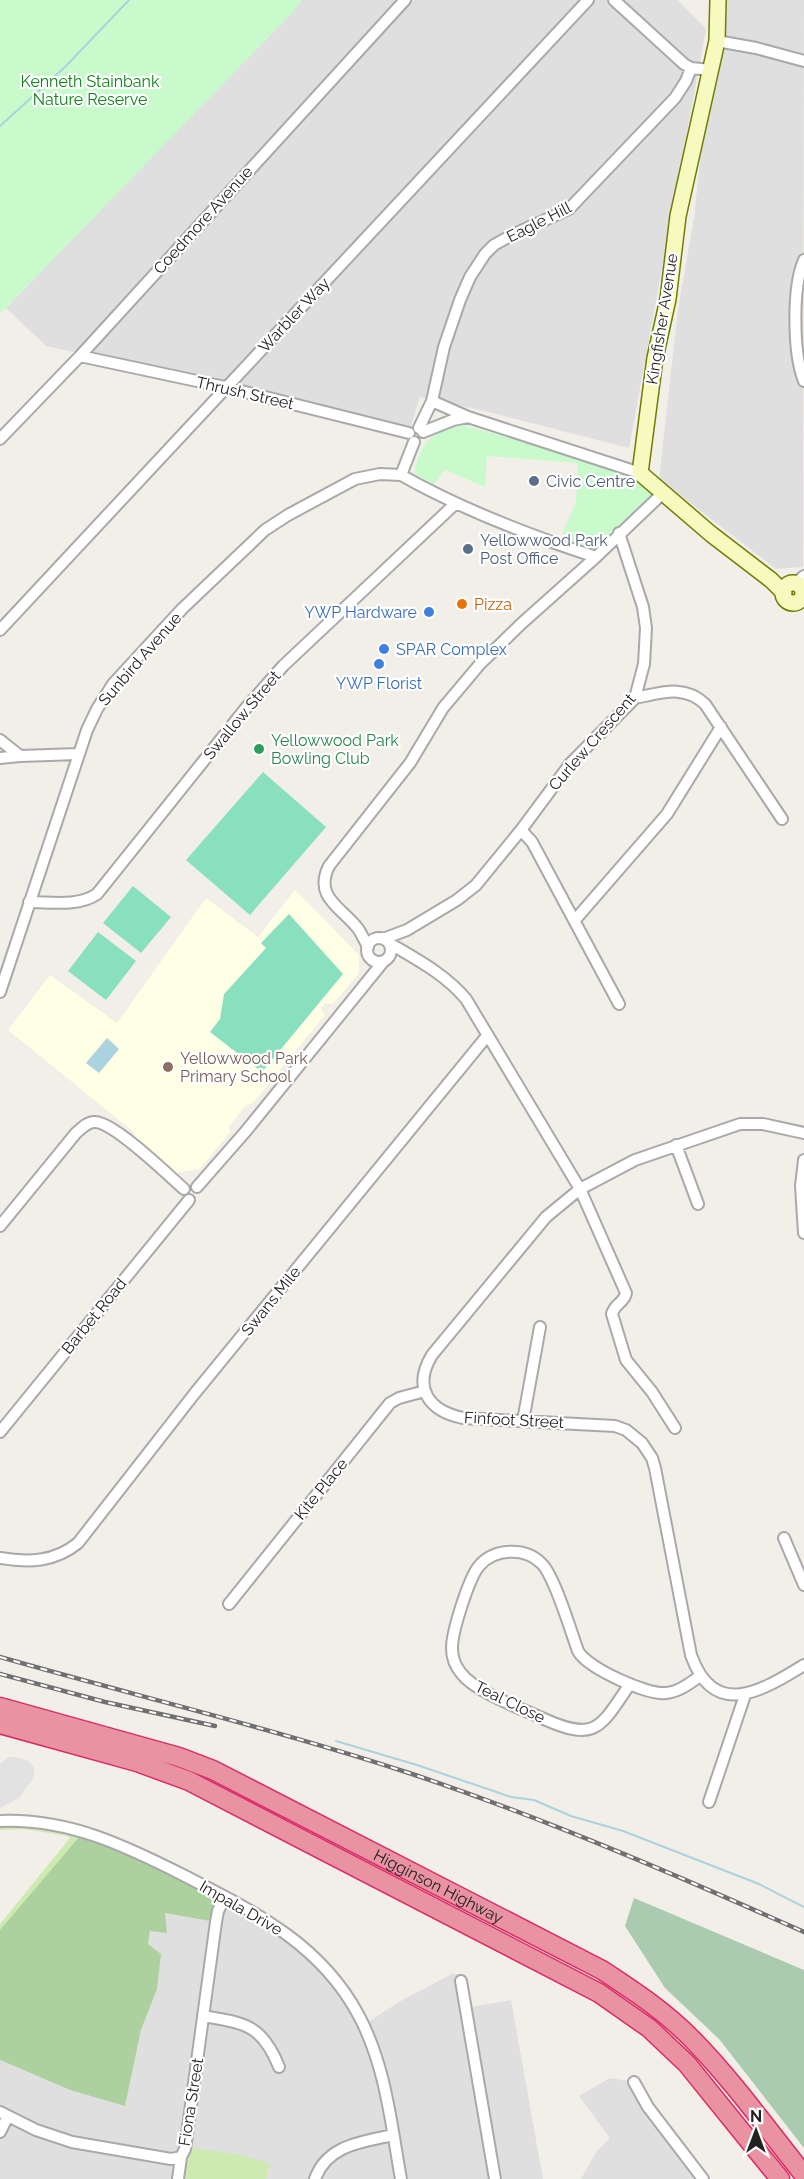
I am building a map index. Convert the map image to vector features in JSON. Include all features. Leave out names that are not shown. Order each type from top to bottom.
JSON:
[{"type":"highway","name":"Higginson Highway","points":[[0,1707],[179,1757],[213,1770],[602,1970],[651,2003],[692,2039],[729,2080],[804,2175]]},
{"type":"highway","name":"Higginson Highway","points":[[0,1724],[137,1762],[189,1781],[599,1993],[649,2028],[687,2064],[780,2179]]},
{"type":"street","name":"Coedmore Avenue","points":[[0,439],[80,356],[405,0]]},
{"type":"street","name":"Warbler Way","points":[[0,630],[588,0]]},
{"type":"street","points":[[614,0],[677,59],[691,68],[711,70]]},
{"type":"street","name":"Kingfisher Avenue","points":[[640,473],[656,358],[668,299],[678,216],[717,41],[718,0]]},
{"type":"street","points":[[717,41],[756,48],[804,61]]},
{"type":"street","name":"Eagle Hill","points":[[432,400],[444,347],[460,300],[470,277],[485,254],[494,245],[510,236],[569,209],[675,98],[691,68]]},
{"type":"street","points":[[804,260],[800,268],[796,294],[798,352],[804,381]]},
{"type":"street","name":"Thrush Street","points":[[80,356],[225,387],[416,434]]},
{"type":"street","points":[[596,557],[542,540],[455,504],[401,476],[416,434],[432,400],[468,417],[640,473],[662,494],[771,580],[799,590]]},
{"type":"street","points":[[416,434],[453,420],[468,417]]},
{"type":"street","name":"Sunbird Avenue","points":[[0,992],[91,718],[113,684],[182,609],[265,530],[356,479],[380,474],[401,476]]},
{"type":"street","points":[[387,947],[359,930],[328,898],[325,890],[325,874],[337,854],[410,763],[443,708],[480,664],[520,624],[596,557],[662,494]]},
{"type":"street","name":"Swallow Street","points":[[29,902],[78,902],[97,894],[246,708],[284,666],[455,504]]},
{"type":"street","name":"Curlew Crescent","points":[[387,947],[407,930],[458,900],[476,885],[570,764],[635,699],[644,664],[646,628],[643,607],[619,533]]},
{"type":"street","points":[[635,699],[670,691],[691,693],[705,704],[782,819]]},
{"type":"street","points":[[575,920],[667,814],[721,727]]},
{"type":"street","points":[[0,740],[20,756]]},
{"type":"street","points":[[0,758],[78,754]]},
{"type":"street","points":[[521,830],[532,842],[619,1004]]},
{"type":"street","points":[[359,930],[368,951],[376,962],[387,947]]},
{"type":"street","points":[[362,986],[372,941],[410,956],[457,988],[466,999],[580,1190],[626,1293],[625,1298],[616,1305],[612,1314],[623,1351],[631,1368],[648,1386],[675,1428]]},
{"type":"street","points":[[0,1226],[76,1133],[92,1122],[101,1123],[116,1131],[184,1189],[185,1197],[194,1200],[198,1196],[197,1187],[246,1131],[362,986],[387,947]]},
{"type":"street","name":"Swans Mile","points":[[0,1558],[27,1561],[50,1559],[78,1544],[195,1393],[487,1036]]},
{"type":"street","points":[[425,1391],[423,1377],[432,1355],[546,1217],[580,1190],[612,1171],[676,1145],[740,1124],[763,1124],[804,1134]]},
{"type":"street","points":[[676,1145],[698,1204]]},
{"type":"street","points":[[804,1160],[801,1186],[804,1233]]},
{"type":"street","points":[[184,1189],[191,1185],[197,1187]]},
{"type":"street","name":"Barbet Road","points":[[0,1432],[189,1200]]},
{"type":"street","points":[[523,1421],[540,1327]]},
{"type":"street","name":"Finfoot Street","points":[[425,1391],[429,1401],[446,1414],[463,1418],[615,1426],[634,1435],[648,1450],[655,1468],[691,1655],[700,1676]]},
{"type":"street","name":"Kite Place","points":[[229,1604],[390,1403],[399,1398],[425,1391]]},
{"type":"street","points":[[784,1538],[804,1585]]},
{"type":"street","name":"Teal Close","points":[[630,1684],[603,1721],[587,1730],[574,1731],[511,1705],[468,1681],[456,1665],[452,1644],[468,1588],[478,1567],[494,1555],[509,1552],[530,1555],[542,1563],[551,1578],[580,1655],[594,1666],[630,1684],[652,1692],[668,1693],[686,1686],[700,1676]]},
{"type":"street","points":[[700,1676],[719,1692],[745,1695],[772,1685],[804,1665]]},
{"type":"street","points":[[709,1802],[745,1695]]},
{"type":"street","name":"Impala Drive","points":[[0,1821],[41,1822],[91,1833],[127,1847],[265,1918],[304,1947],[322,1964],[349,1999],[375,2055],[386,2092],[400,2179]]},
{"type":"street","name":"Fiona Street","points":[[4,2114],[36,2130],[72,2142],[171,2159],[181,2157],[185,2149],[218,1911],[225,1896]]},
{"type":"street","points":[[461,1981],[495,2179]]},
{"type":"street","points":[[203,2016],[248,2026],[257,2031],[273,2052],[279,2067]]},
{"type":"street","points":[[634,2082],[648,2107],[703,2179]]},
{"type":"street","points":[[0,2132],[4,2114]]},
{"type":"street","points":[[315,2179],[325,2161],[342,2147],[393,2135]]},
{"type":"street","points":[[178,2179],[181,2157]]},
{"type":"shaded area","points":[[302,0],[678,0],[706,29],[629,448],[485,411],[420,397],[411,426],[46,346],[6,308]]},
{"type":"shaded area","points":[[717,0],[804,0],[803,567],[776,569],[659,479],[678,309],[694,218]]},
{"type":"shaded area","name":"Yellowwood Park Primary School","points":[[295,890],[359,955],[359,973],[333,1004],[325,1003],[321,1009],[325,1015],[253,1103],[245,1106],[228,1128],[231,1131],[200,1169],[174,1173],[132,1138],[135,1133],[8,1030],[50,975],[117,1023],[206,898],[258,937]]},
{"type":"shaded area","points":[[8,1757],[29,1761],[34,1767],[34,1777],[19,1798],[0,1808],[0,1764]]},
{"type":"shaded area","points":[[225,1896],[304,1947],[363,2025],[404,1999],[452,1974],[461,1974],[466,2008],[511,2000],[543,2179],[266,2179],[270,2163],[173,2179],[0,2179],[0,2060],[70,2090],[125,2105],[141,2030],[157,1989],[148,1944],[150,1931],[165,1913]]},
{"type":"shaded area","points":[[634,1898],[804,1970],[804,2148],[719,2039],[665,1988],[625,1926]]},
{"type":"shaded area","points":[[610,2078],[634,2082],[703,2179],[581,2179],[596,2152],[610,2138],[579,2096]]},
{"type":"green space","name":"Kenneth Stainbank Nature Reserve","points":[[0,0],[302,0],[292,13],[0,314]]},
{"type":"green space","points":[[462,425],[635,471],[657,492],[591,554],[560,540],[576,502],[578,463],[487,456],[485,487],[445,470],[433,484],[414,473],[420,453],[429,440],[442,431]]},
{"type":"green space","points":[[263,772],[326,827],[250,915],[186,860]]},
{"type":"green space","points":[[133,886],[171,917],[141,953],[103,923]]},
{"type":"green space","points":[[289,914],[343,974],[262,1072],[210,1032],[220,1019],[224,994],[266,948],[261,943]]},
{"type":"green space","points":[[98,932],[136,961],[106,1000],[68,971]]},
{"type":"green space","points":[[0,1821],[84,1831],[0,1930],[0,1924],[70,1838],[23,1829],[0,1830]]},
{"type":"green space","points":[[84,1831],[225,1896],[216,1922],[165,1913],[167,1933],[150,1931],[148,1944],[161,1954],[157,1989],[141,2030],[125,2106],[70,2090],[0,2060],[0,1930]]},
{"type":"green space","points":[[185,2147],[236,2154],[270,2163],[266,2179],[173,2179]]},
{"type":"water","points":[[107,1038],[119,1049],[99,1073],[86,1063]]},
{"type":"waterway","points":[[0,126],[66,66],[129,0]]},
{"type":"waterway","points":[[336,1741],[417,1765],[511,1797],[534,1800],[571,1816],[623,1831],[759,1884],[804,1907]]},
{"type":"railway","points":[[0,1657],[257,1727],[459,1790],[608,1848],[804,1932]]},
{"type":"railway","points":[[0,1674],[105,1702],[215,1726]]},
{"type":"place","name":"Civic Centre","points":[[534,481]]},
{"type":"place","name":"Yellowwood Park Post Office","points":[[468,549]]},
{"type":"place","name":"Pizza","points":[[462,604]]},
{"type":"place","name":"YWP Hardware","points":[[429,612]]},
{"type":"place","name":"SPAR Complex","points":[[384,649]]},
{"type":"place","name":"YWP Florist","points":[[379,664]]},
{"type":"place","name":"Yellowwood Park Bowling Club","points":[[259,749]]},
{"type":"place","name":"Yellowwood Park Primary School","points":[[168,1067]]}]
